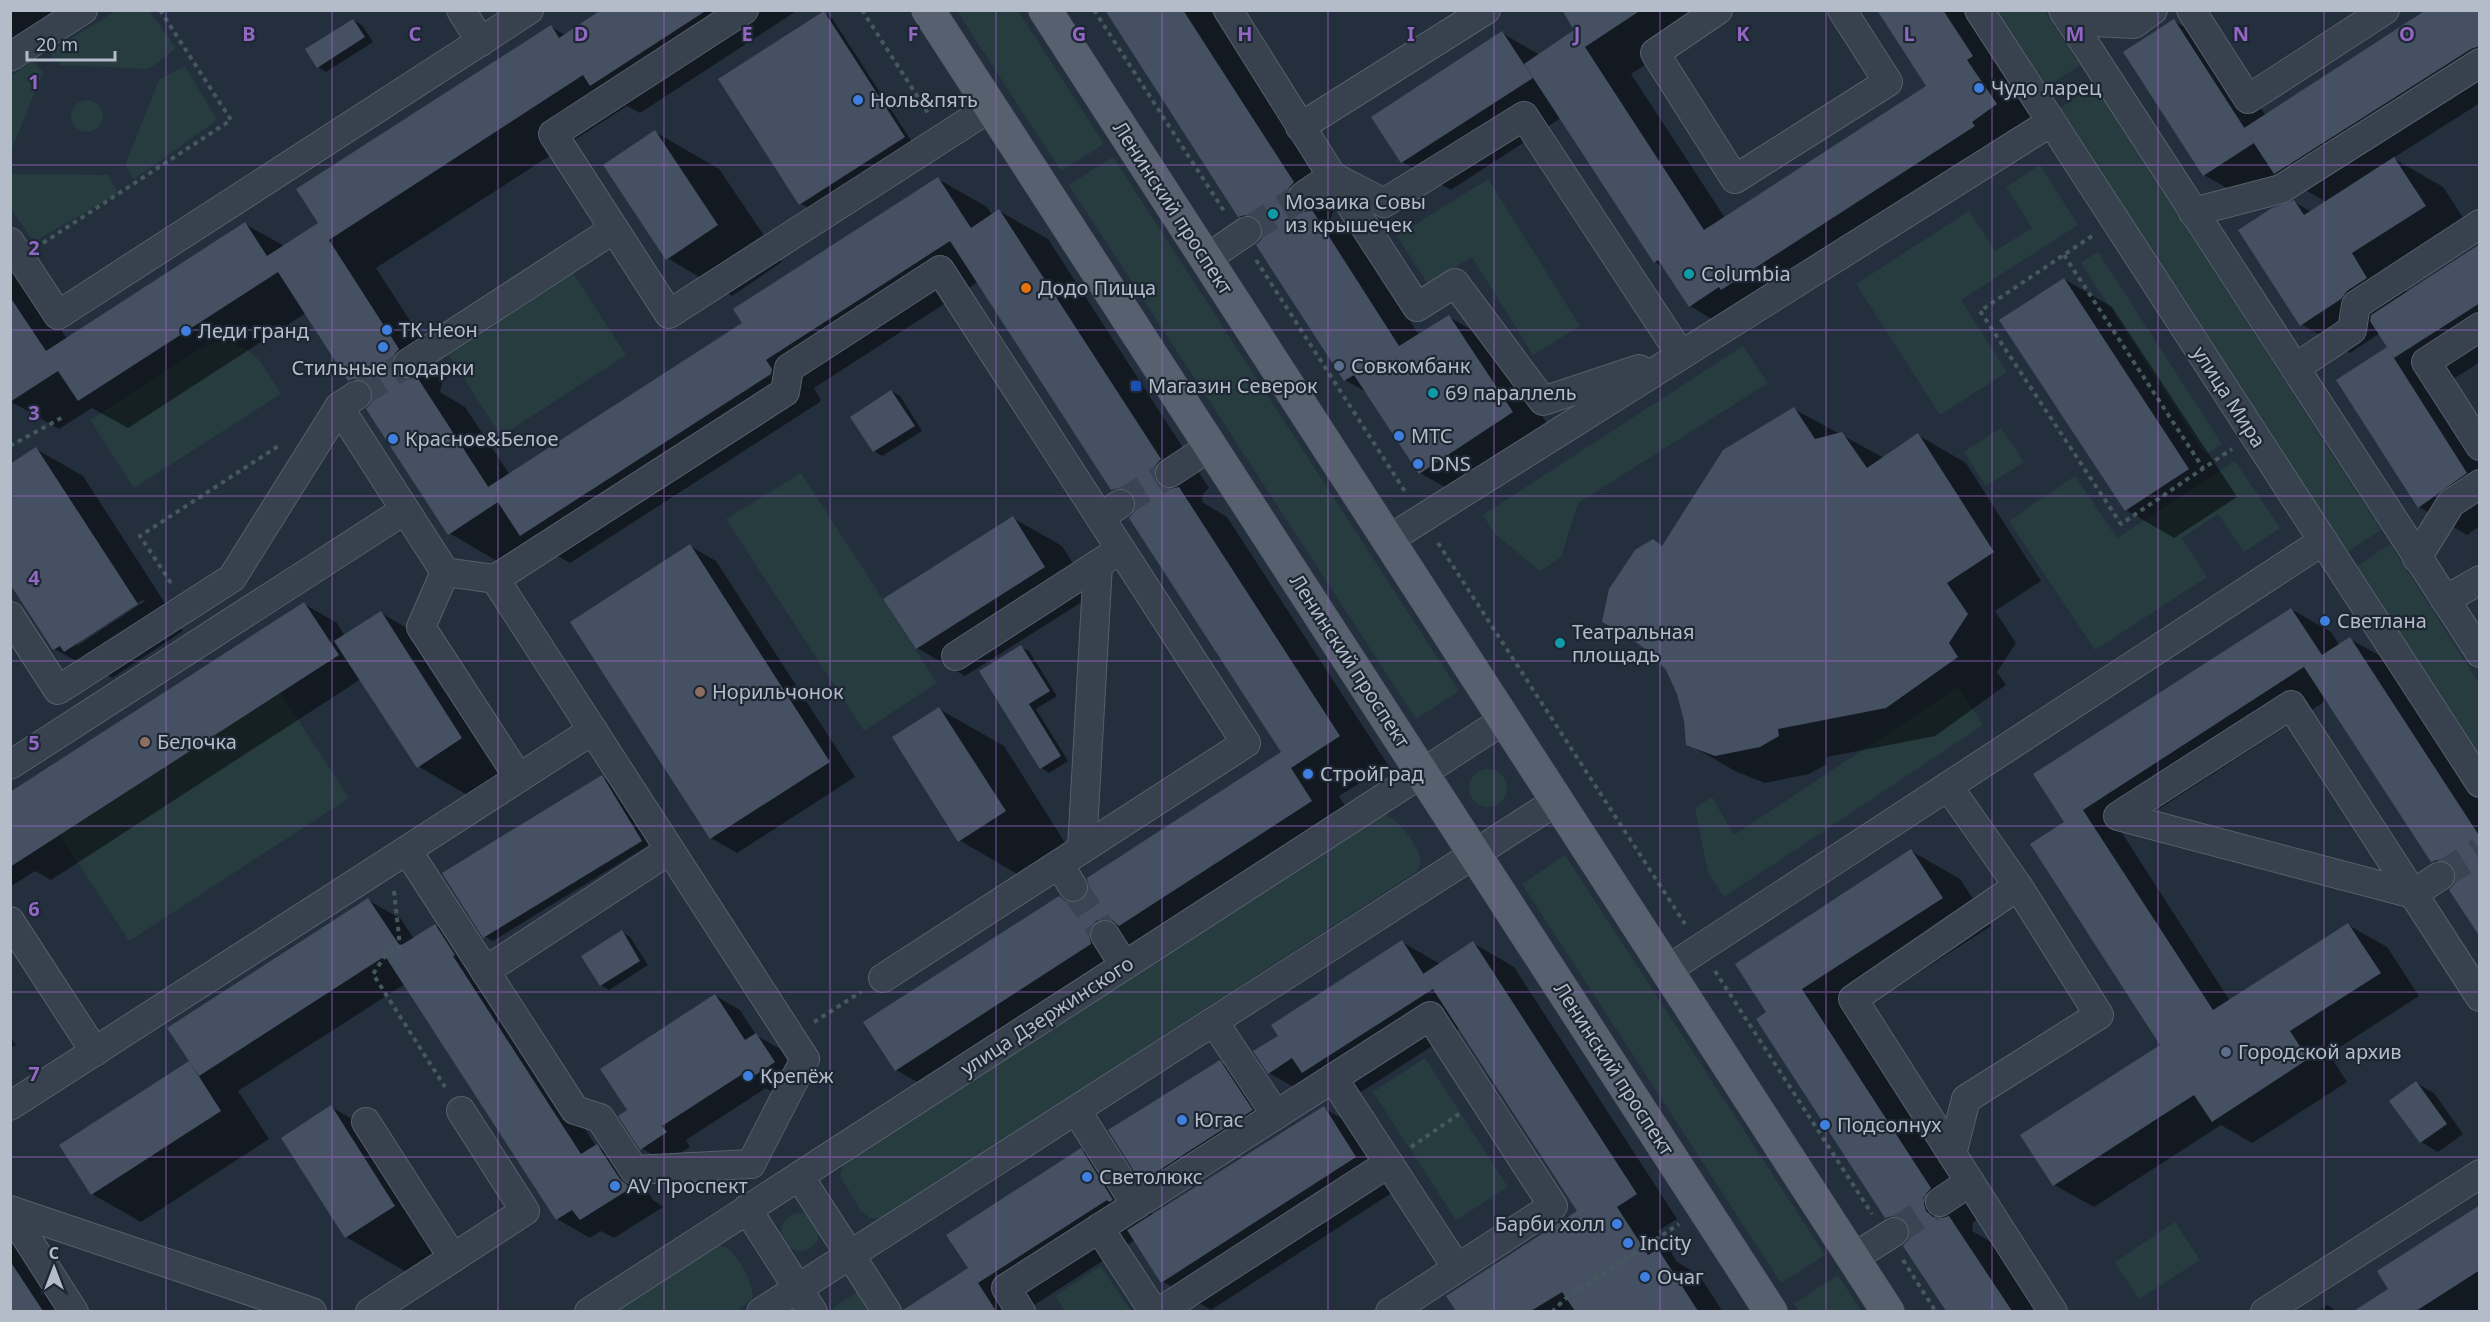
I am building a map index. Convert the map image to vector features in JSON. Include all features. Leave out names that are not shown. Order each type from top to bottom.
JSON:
[{"type":"main road","name":"Ленинский проспект","points":[[928,10],[1771,1311]]},
{"type":"main road","name":"Ленинский проспект","points":[[1045,10],[1888,1311]]},
{"type":"street","points":[[10,57],[83,10]]},
{"type":"street","points":[[461,10],[481,42]]},
{"type":"street","points":[[22,246],[58,315],[529,10]]},
{"type":"street","points":[[744,10],[553,134],[669,314],[991,107]]},
{"type":"street","points":[[1228,10],[1300,127],[1417,308],[1455,283],[1543,401],[1681,356]]},
{"type":"street","points":[[1300,127],[1485,10]]},
{"type":"street","points":[[1718,10],[1655,53],[1735,179],[1888,82],[1842,10]]},
{"type":"street","name":"улица Мира","points":[[1979,10],[2480,783]]},
{"type":"street","points":[[2069,14],[2134,24],[2153,10]]},
{"type":"street","points":[[2191,10],[2248,99],[2385,10]]},
{"type":"street","points":[[2069,14],[2193,212],[2480,654]]},
{"type":"street","points":[[2193,212],[2281,189],[2480,63]]},
{"type":"street","points":[[1332,176],[1384,203],[1524,116],[1681,356]]},
{"type":"street","points":[[1388,540],[2051,122]]},
{"type":"street","points":[[1302,196],[1332,176]]},
{"type":"street","points":[[2295,368],[2352,330],[2356,304],[2480,224]]},
{"type":"street","points":[[408,363],[614,229]]},
{"type":"street","points":[[1206,258],[1244,234]]},
{"type":"street","points":[[10,616],[58,690],[232,578],[348,401],[405,510],[445,572],[495,579],[785,392],[789,368],[940,270],[1110,511],[1109,557],[1071,867]]},
{"type":"street","points":[[2480,327],[2426,362],[2480,446]]},
{"type":"street","points":[[1170,473],[1211,447]]},
{"type":"street","points":[[2417,558],[2451,503],[2480,484]]},
{"type":"street","points":[[10,765],[405,510]]},
{"type":"street","points":[[1667,970],[2323,541]]},
{"type":"street","points":[[956,656],[1109,557]]},
{"type":"street","points":[[883,978],[1071,867],[1246,743],[1109,557]]},
{"type":"street","points":[[445,572],[421,627],[519,778]]},
{"type":"street","points":[[495,579],[806,1059],[751,1164]]},
{"type":"street","points":[[2445,600],[2480,580]]},
{"type":"street","points":[[2440,876],[2413,894],[2118,816],[2291,705],[2413,894],[2480,997]]},
{"type":"street","name":"улица Дзержинского","points":[[589,1311],[1504,720]]},
{"type":"street","points":[[10,1106],[593,730]]},
{"type":"street","points":[[1948,786],[2018,886],[2099,1015],[1966,1099],[1952,1154]]},
{"type":"street","points":[[761,1311],[1557,801]]},
{"type":"street","points":[[484,971],[670,850]]},
{"type":"street","points":[[399,855],[484,971],[574,1110],[600,1118],[634,1170],[751,1164]]},
{"type":"street","points":[[2018,886],[1853,999],[2053,1311]]},
{"type":"street","points":[[10,921],[100,1049]]},
{"type":"street","points":[[1105,935],[1124,965]]},
{"type":"street","points":[[1021,1311],[1006,1288],[1430,1016],[1553,1206],[1457,1268],[1408,1307]]},
{"type":"street","points":[[1214,1022],[1276,1115]]},
{"type":"street","points":[[1334,1078],[1457,1268]]},
{"type":"street","points":[[1076,1110],[1136,1205]]},
{"type":"street","points":[[370,1311],[525,1211],[461,1111]]},
{"type":"street","points":[[366,1122],[453,1258]]},
{"type":"street","points":[[1159,1311],[1389,1163]]},
{"type":"street","points":[[751,1164],[771,1194]]},
{"type":"street","points":[[2265,1311],[2480,1174]]},
{"type":"street","points":[[799,1176],[886,1311]]},
{"type":"street","points":[[1940,1202],[1970,1182]]},
{"type":"street","points":[[747,1209],[813,1311]]},
{"type":"street","points":[[10,1211],[74,1311]]},
{"type":"street","points":[[10,1211],[312,1311]]},
{"type":"street","points":[[1099,1228],[1154,1311]]},
{"type":"street","points":[[1853,1258],[1891,1234]]},
{"type":"path","points":[[22,246],[231,120],[160,10]]},
{"type":"path","points":[[862,10],[944,137]]},
{"type":"path","points":[[1094,10],[1244,234],[1423,519],[1701,948],[1891,1234],[1936,1311]]},
{"type":"path","points":[[2095,234],[1980,311],[2121,524],[2238,445]]},
{"type":"path","points":[[2064,255],[2203,468]]},
{"type":"path","points":[[10,446],[63,417]]},
{"type":"path","points":[[186,607],[140,536],[289,439]]},
{"type":"path","points":[[399,855],[400,946],[385,956],[373,974],[461,1111]]},
{"type":"path","points":[[791,1037],[883,978]]},
{"type":"path","points":[[1389,1163],[1483,1097]]},
{"type":"path","points":[[1552,1311],[1565,1299],[1704,1208]]},
{"type":"green space","points":[[116,11],[149,11],[176,48],[149,69],[60,65],[49,52]]},
{"type":"green space","points":[[957,11],[1018,11],[1104,144],[1061,171]]},
{"type":"green space","points":[[1996,11],[2045,11],[2080,65],[2046,88]]},
{"type":"green space","points":[[32,61],[43,72],[11,151],[11,76]]},
{"type":"green space","points":[[185,66],[217,120],[134,179],[125,165],[159,80]]},
{"type":"green space","points":[[2094,85],[2381,530],[2346,553],[2059,109]]},
{"type":"green space","points":[[87,100],[98,105],[103,116],[98,127],[87,132],[76,127],[71,116],[76,105]]},
{"type":"green space","points":[[1113,157],[1459,691],[1416,719],[1069,185]]},
{"type":"green space","points":[[2040,165],[2078,225],[1961,300],[2007,372],[1940,415],[1856,284],[1969,211],[1995,251],[2032,228],[2006,187]]},
{"type":"green space","points":[[11,175],[108,175],[118,193],[34,242],[11,209]]},
{"type":"green space","points":[[1488,179],[1580,326],[1533,355],[1472,257],[1428,284],[1397,236]]},
{"type":"green space","points":[[2098,252],[2222,444],[2205,455],[2081,263]]},
{"type":"green space","points":[[573,273],[626,355],[501,436],[448,354]]},
{"type":"green space","points":[[218,342],[241,347],[257,358],[281,394],[134,488],[90,420],[204,346]]},
{"type":"green space","points":[[1743,346],[1768,383],[1578,503],[1561,557],[1540,571],[1494,533],[1483,515]]},
{"type":"green space","points":[[2001,428],[2024,462],[1986,486],[1964,452]]},
{"type":"green space","points":[[2235,461],[2280,528],[2244,552],[2218,514],[2182,538],[2207,577],[2095,650],[2009,521],[2075,476],[2117,538]]},
{"type":"green space","points":[[801,473],[937,683],[864,731],[726,519]]},
{"type":"green space","points":[[2390,544],[2479,683],[2479,760],[2355,568]]},
{"type":"green space","points":[[1958,687],[1983,725],[1724,897],[1708,873],[1695,808],[1712,797],[1734,835]]},
{"type":"green space","points":[[280,692],[349,798],[129,941],[60,835]]},
{"type":"green space","points":[[1488,769],[1502,774],[1507,788],[1502,802],[1488,807],[1474,802],[1469,788],[1474,774]]},
{"type":"green space","points":[[1385,815],[1401,826],[1415,846],[1420,860],[1416,872],[882,1218],[870,1218],[861,1211],[840,1176],[844,1162],[1379,816]]},
{"type":"green space","points":[[1565,855],[1825,1255],[1781,1283],[1522,884]]},
{"type":"green space","points":[[1425,1058],[1508,1187],[1456,1220],[1373,1092]]},
{"type":"green space","points":[[800,1213],[807,1214],[813,1219],[818,1225],[818,1239],[813,1245],[807,1250],[800,1251],[793,1250],[787,1245],[782,1239],[781,1232],[782,1225],[787,1219],[793,1214]]},
{"type":"green space","points":[[2175,1222],[2200,1260],[2139,1299],[2115,1262]]},
{"type":"green space","points":[[713,1246],[725,1247],[732,1252],[749,1279],[752,1299],[737,1311],[612,1312]]},
{"type":"green space","points":[[1101,1266],[1131,1311],[1065,1311],[1055,1296]]},
{"type":"green space","points":[[1838,1275],[1861,1311],[1799,1311],[1794,1304]]},
{"type":"green space","points":[[857,1292],[869,1311],[828,1311]]},
{"type":"building","points":[[601,10],[707,10],[590,86],[583,75],[329,240],[399,349],[392,363],[395,372],[401,378],[417,377],[498,502],[448,535],[366,409],[372,402],[371,386],[364,380],[348,381],[278,272],[78,401],[58,371],[10,402],[10,297],[46,351],[245,222],[267,256],[318,223],[296,189],[551,25],[559,38]]},
{"type":"building","points":[[1105,10],[1183,10],[1294,182],[1288,189],[1289,205],[1296,211],[1312,210],[1399,346],[1449,315],[1513,412],[1419,474],[1354,375],[1344,381],[1256,245],[1262,239],[1263,230],[1260,221],[1254,216],[1238,217]]},
{"type":"building","points":[[1562,10],[1641,10],[1585,47],[1704,230],[1926,86],[1877,10],[1943,10],[1973,56],[1967,60],[1997,104],[1972,122],[1975,126],[1721,290],[1719,287],[1689,307],[1658,260],[1654,263],[1524,64],[1574,30]]},
{"type":"building","points":[[2426,10],[2480,10],[2480,46],[2471,49],[2274,174],[2244,128]]},
{"type":"building","points":[[824,11],[905,137],[799,205],[718,79]]},
{"type":"building","points":[[353,19],[365,37],[317,68],[305,49]]},
{"type":"building","points":[[2174,19],[2254,143],[2203,176],[2123,52]]},
{"type":"building","points":[[1502,31],[1533,78],[1401,163],[1371,117]]},
{"type":"building","points":[[655,130],[718,225],[666,260],[603,165]]},
{"type":"building","points":[[2394,157],[2426,206],[2352,253],[2367,278],[2347,291],[2341,299],[2300,326],[2238,230],[2272,208],[2294,200],[2304,215]]},
{"type":"building","points":[[938,177],[971,228],[999,209],[1161,459],[1155,466],[1156,482],[1163,488],[1179,487],[1340,736],[1291,768],[1312,801],[1119,926],[1112,920],[1096,921],[1089,935],[1091,944],[895,1071],[863,1022],[1059,896],[1073,903],[1082,901],[1088,894],[1087,878],[1281,752],[1129,518],[1136,504],[1133,495],[1128,490],[1120,488],[1111,490],[950,241],[766,360],[772,369],[771,374],[520,536],[488,487],[742,323],[733,309]]},
{"type":"building","points":[[2480,244],[2480,303],[2394,358],[2370,321],[2371,315]]},
{"type":"building","points":[[2064,278],[2189,469],[2125,511],[1999,320]]},
{"type":"building","points":[[2387,347],[2467,473],[2418,508],[2336,380]]},
{"type":"building","points":[[891,390],[915,426],[873,452],[850,417]]},
{"type":"building","points":[[1794,407],[1815,439],[1842,432],[1867,468],[1918,433],[1994,552],[1947,583],[1968,614],[1949,643],[1958,657],[1886,708],[1778,729],[1779,736],[1760,747],[1715,756],[1686,745],[1684,721],[1677,694],[1666,670],[1648,651],[1626,635],[1602,622],[1609,589],[1635,550],[1653,539],[1662,546],[1723,450]]},
{"type":"building","points":[[36,447],[138,604],[64,652],[60,646],[53,650],[10,584],[10,464]]},
{"type":"building","points":[[1013,516],[1045,567],[916,649],[883,599]]},
{"type":"building","name":"Норильчонок","points":[[690,544],[830,762],[710,839],[570,622]]},
{"type":"building","name":"Белочка","points":[[304,602],[339,655],[10,867],[10,792]]},
{"type":"building","points":[[2291,608],[2322,655],[2350,637],[2480,837],[2480,937],[2449,890],[2455,883],[2454,867],[2447,861],[2431,862],[2304,667],[2307,665],[2083,810],[2213,1010],[2348,923],[2381,973],[2290,1031],[2308,1059],[2212,1122],[2194,1095],[2053,1186],[2020,1135],[2160,1045],[2030,844],[2064,822],[2033,774]]},
{"type":"building","points":[[381,611],[462,738],[417,768],[334,641]]},
{"type":"building","points":[[1021,645],[1050,691],[1029,704],[1061,756],[1040,769],[979,671]]},
{"type":"building","points":[[939,707],[1006,811],[958,842],[892,737]]},
{"type":"building","points":[[602,775],[642,841],[483,938],[442,873]]},
{"type":"building","points":[[1911,849],[1943,898],[1802,989],[1931,1188],[1925,1195],[1926,1211],[1933,1217],[1949,1216],[2012,1311],[1946,1311],[1903,1246],[1909,1239],[1908,1224],[1901,1217],[1885,1218],[1756,1019],[1766,1012],[1735,964]]},
{"type":"building","points":[[368,898],[400,946],[435,924],[455,955],[453,956],[581,1154],[597,1144],[620,1179],[631,1188],[580,1220],[572,1210],[556,1220],[385,956],[199,1076],[167,1028]]},
{"type":"building","points":[[622,930],[640,961],[600,986],[581,956]]},
{"type":"building","points":[[1402,940],[1433,989],[1302,1073],[1292,1058],[1268,1074],[1253,1051],[1278,1036],[1271,1025]]},
{"type":"building","points":[[1473,941],[1637,1194],[1617,1207],[1648,1255],[1658,1249],[1698,1311],[1575,1311],[1562,1292],[1531,1311],[1456,1311],[1446,1296],[1577,1211],[1423,974]]},
{"type":"building","points":[[715,994],[745,1040],[756,1033],[775,1062],[748,1080],[744,1073],[662,1126],[667,1132],[640,1150],[618,1116],[627,1110],[600,1069]]},
{"type":"building","name":"Югас","points":[[1220,1060],[1253,1110],[1141,1182],[1108,1130]]},
{"type":"building","points":[[189,1061],[221,1111],[91,1195],[59,1145]]},
{"type":"building","points":[[2416,1081],[2447,1124],[2420,1143],[2389,1101]]},
{"type":"building","points":[[331,1105],[395,1206],[345,1238],[281,1138]]},
{"type":"building","points":[[1324,1106],[1356,1157],[1161,1283],[1127,1230]]},
{"type":"building","points":[[1081,1148],[1113,1200],[1109,1202],[1107,1200],[978,1283],[996,1311],[903,1311],[968,1268],[946,1235]]},
{"type":"building","points":[[2480,1205],[2480,1270],[2416,1311],[2354,1311],[2388,1289],[2377,1271]]},
{"type":"building","points":[[10,1261],[43,1311],[10,1311]]},
{"type":"tunnel","points":[[1247,231],[1303,196]]},
{"type":"tunnel","points":[[357,395],[408,363]]},
{"type":"tunnel","points":[[1120,504],[1170,473]]},
{"type":"tunnel","points":[[2440,876],[2480,851]]},
{"type":"tunnel","points":[[1073,887],[1105,935]]},
{"type":"tunnel","points":[[1894,1232],[1940,1202]]},
{"type":"place","name":"Чудо ларец","points":[[1979,88]]},
{"type":"place","name":"Ноль&пять","points":[[858,100]]},
{"type":"place","name":"Мозаика Совы из крышечек","points":[[1273,214]]},
{"type":"place","name":"Columbia","points":[[1689,274]]},
{"type":"place","name":"Додо Пицца","points":[[1026,288]]},
{"type":"place","name":"ТК Неон","points":[[387,330]]},
{"type":"place","name":"Леди гранд","points":[[186,331]]},
{"type":"place","name":"Стильные подарки","points":[[383,347]]},
{"type":"place","name":"Совкомбанк","points":[[1339,366]]},
{"type":"place","name":"Магазин Северок","points":[[1136,386]]},
{"type":"place","name":"69 параллель","points":[[1433,393]]},
{"type":"place","name":"МТС","points":[[1399,436]]},
{"type":"place","name":"Красное&Белое","points":[[393,439]]},
{"type":"place","name":"DNS","points":[[1418,464]]},
{"type":"place","name":"Светлана","points":[[2325,621]]},
{"type":"place","name":"Театральная площадь","points":[[1560,643]]},
{"type":"place","name":"Норильчонок","points":[[700,692]]},
{"type":"place","name":"Белочка","points":[[145,742]]},
{"type":"place","name":"СтройГрад","points":[[1308,774]]},
{"type":"place","name":"Городской архив","points":[[2226,1052]]},
{"type":"place","name":"Крепёж","points":[[748,1076]]},
{"type":"place","name":"Югас","points":[[1182,1120]]},
{"type":"place","name":"Подсолнух","points":[[1825,1125]]},
{"type":"place","name":"Светолюкс","points":[[1087,1177]]},
{"type":"place","name":"AV Проспект","points":[[615,1186]]},
{"type":"place","name":"Барби холл","points":[[1617,1224]]},
{"type":"place","name":"Incity","points":[[1628,1243]]},
{"type":"place","name":"Очаг","points":[[1645,1277]]}]
